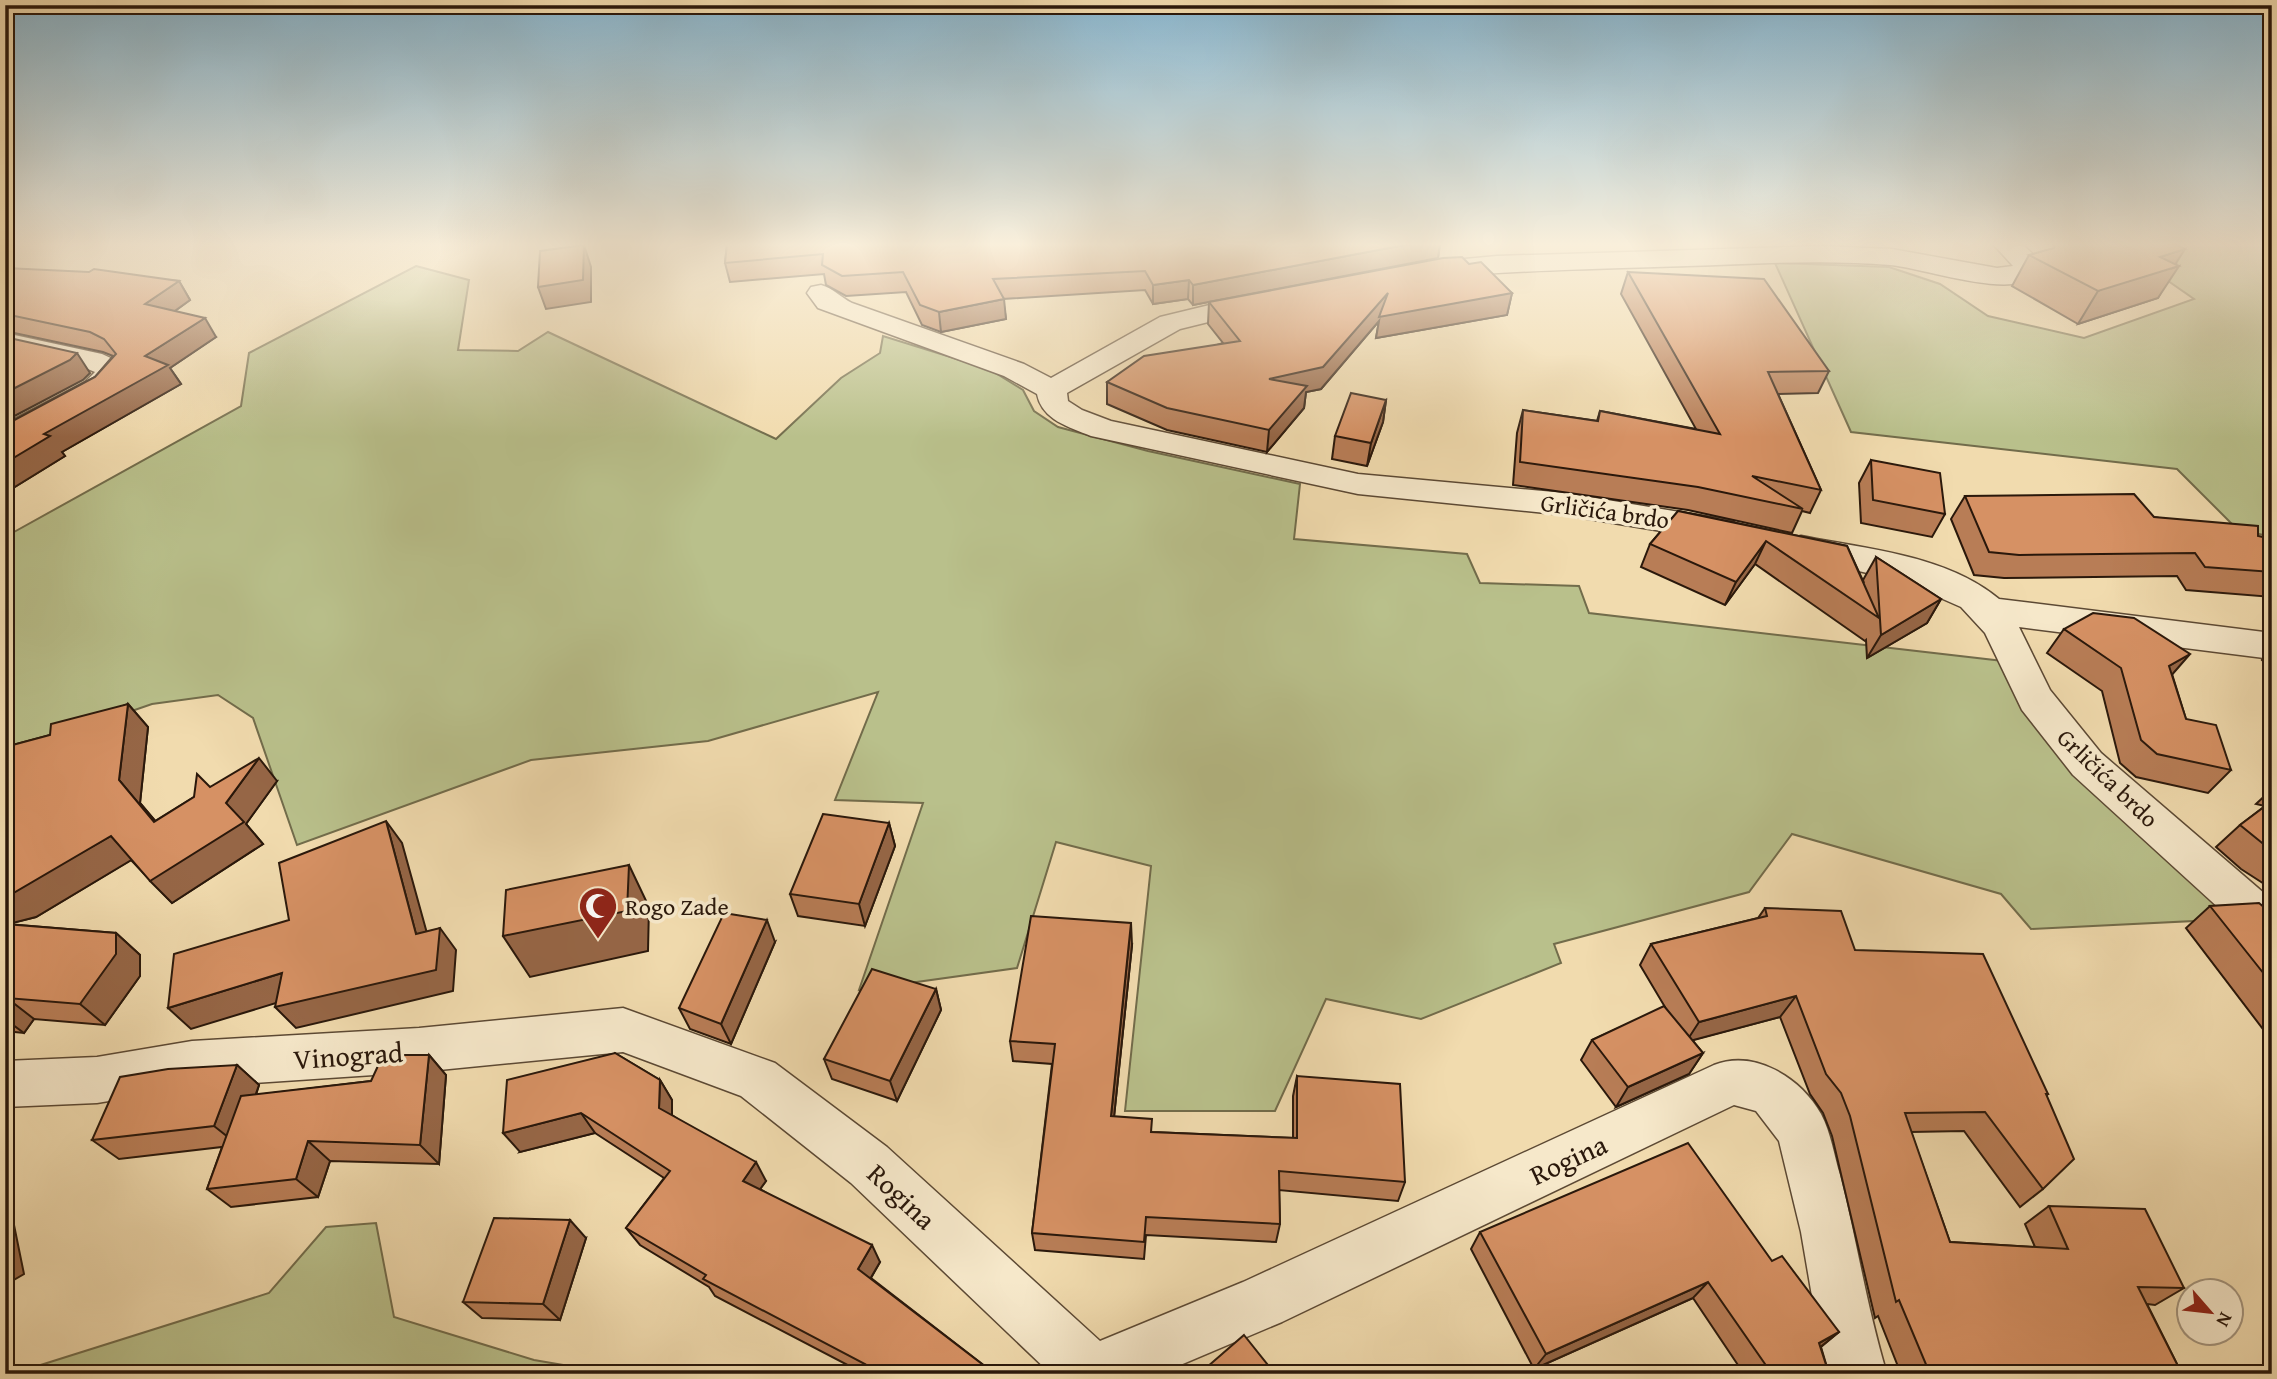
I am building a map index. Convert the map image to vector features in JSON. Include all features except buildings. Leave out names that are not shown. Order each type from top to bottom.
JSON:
[{"type":"street","name":"Grličića brdo","points":[[841,308],[1014,370],[1051,390],[1054,405],[1071,417],[1102,429],[1358,484],[1565,504],[1760,538],[1925,577],[1955,588],[1991,611],[2006,636],[2035,699],[2067,743],[2272,928]]},
{"type":"street","points":[[1051,390],[1170,323],[1225,308]]},
{"type":"street","points":[[5,342],[92,360],[105,366],[111,373],[96,388],[5,437]]},
{"type":"street","points":[[1991,611],[2272,646]]},
{"type":"street","name":"Vinograd","points":[[5,1084],[97,1080],[192,1065],[419,1051],[623,1030],[687,1054]]},
{"type":"street","name":"Rogina","points":[[687,1054],[758,1079],[870,1165],[1092,1374],[1262,1302],[1732,1081],[1772,1092],[1802,1130],[1828,1232],[1847,1337],[1858,1374]]},
{"type":"green space","points":[[335,308],[465,308],[458,350],[518,351],[548,332],[776,439],[841,378],[880,353],[883,336],[989,369],[1023,390],[1034,411],[1058,427],[1148,451],[1300,484],[1294,539],[1467,554],[1480,583],[1579,586],[1589,613],[2003,661],[2254,918],[2031,929],[2001,894],[1792,834],[1749,892],[1554,944],[1561,963],[1421,1019],[1326,999],[1275,1111],[1125,1111],[1151,866],[1056,842],[1017,968],[859,990],[923,803],[835,800],[878,692],[708,741],[531,760],[297,845],[253,718],[218,695],[152,704],[94,724],[5,766],[5,537],[241,406],[249,353]]},
{"type":"green space","points":[[1795,308],[1977,308],[1988,316],[2084,338],[2168,308],[2272,308],[2272,537],[2237,529],[2177,469],[1851,432]]},
{"type":"green space","points":[[376,1223],[394,1317],[534,1360],[616,1374],[12,1374],[269,1293],[326,1227]]},
{"type":"place","name":"Rogo Zade","points":[[598,940]]}]
